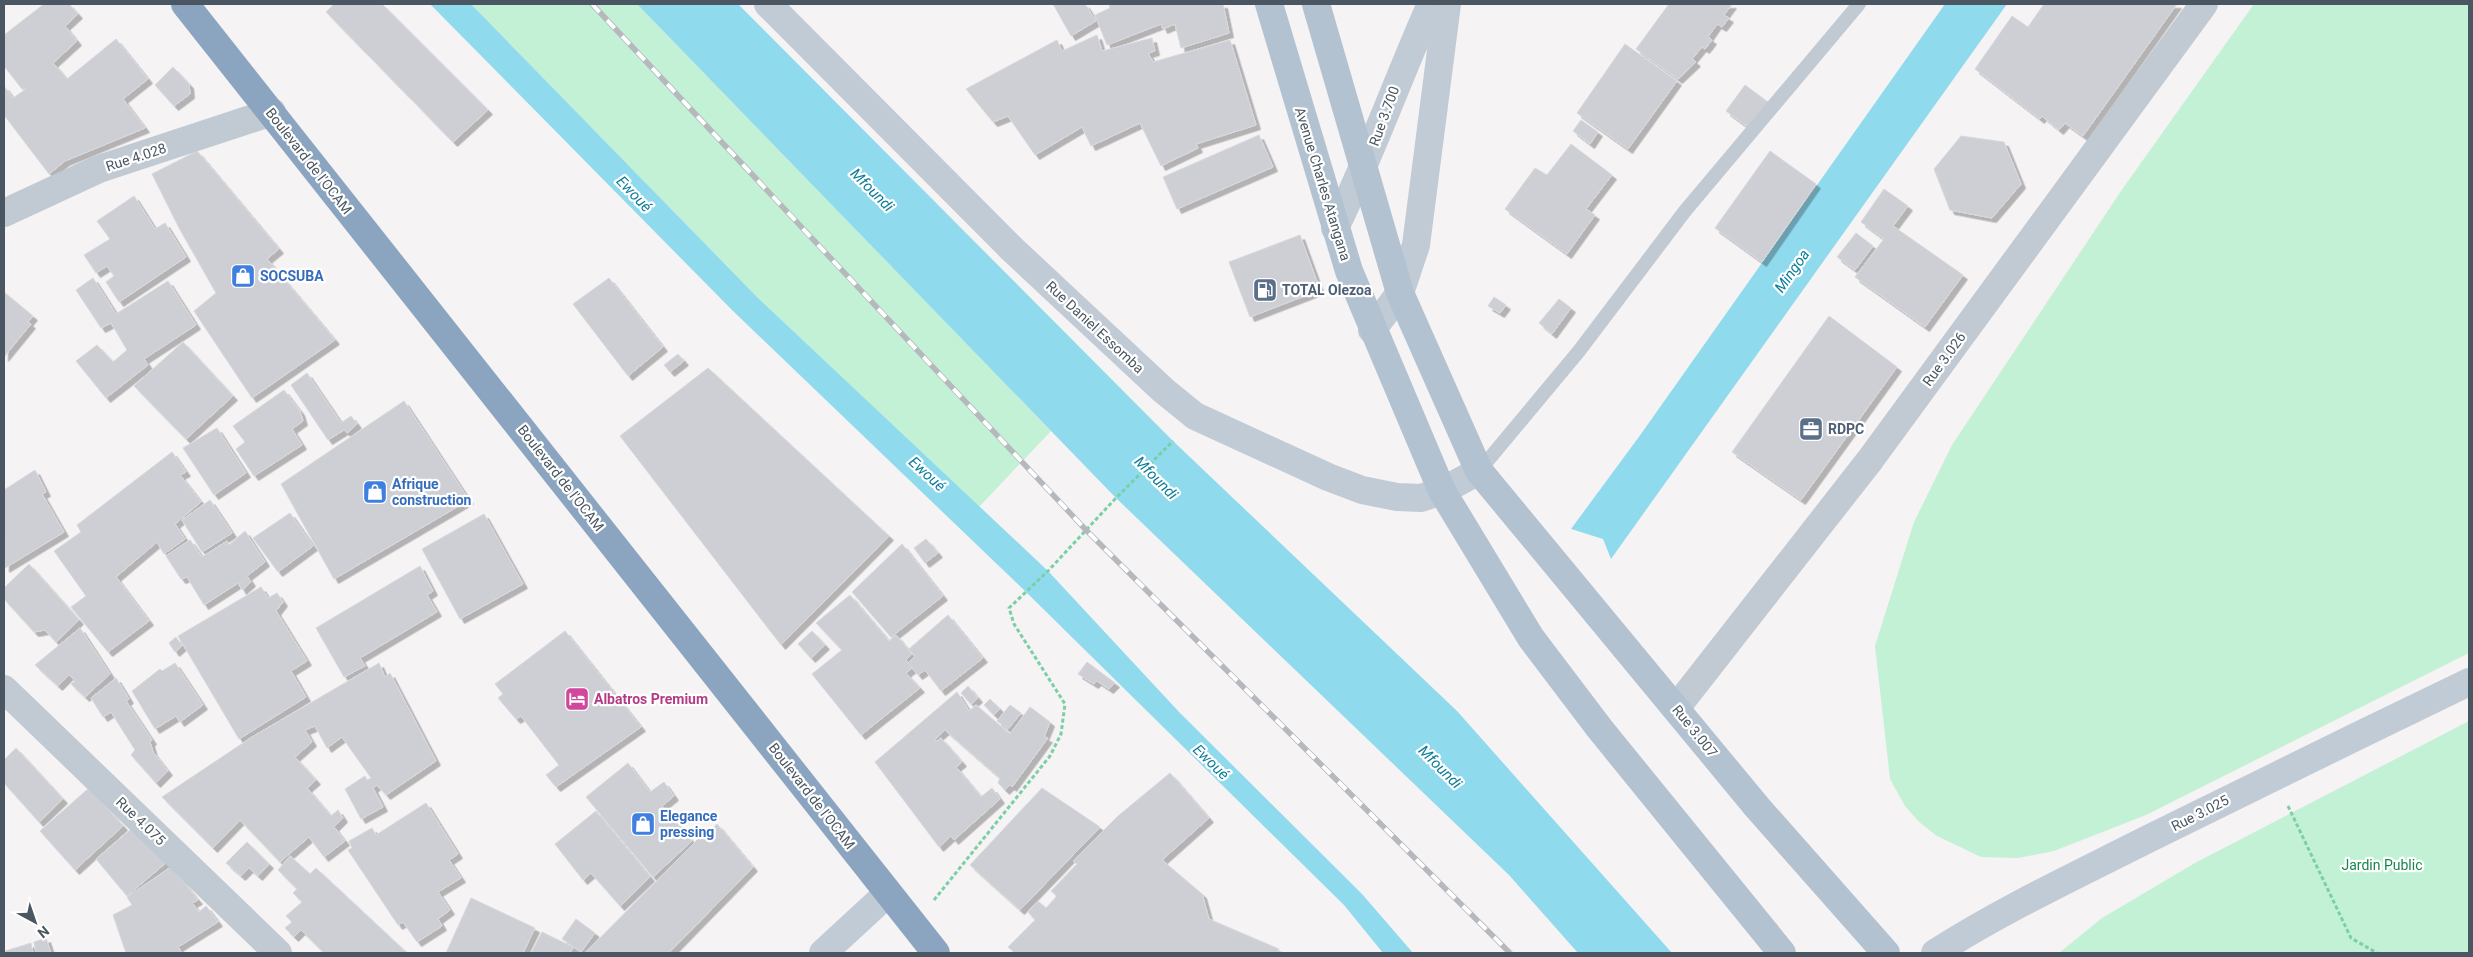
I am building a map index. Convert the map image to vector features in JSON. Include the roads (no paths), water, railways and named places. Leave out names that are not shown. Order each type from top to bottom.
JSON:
[{"type":"highway","name":"Boulevard de l'OCAM","points":[[185,4],[936,953]]},
{"type":"main road","name":"Rue Daniel Essomba","points":[[768,4],[1012,248],[1163,390],[1195,416],[1328,477],[1362,490],[1397,497],[1421,498],[1442,491],[1485,464]]},
{"type":"main road","name":"Avenue Charles Atangana","points":[[1269,4],[1335,228],[1372,330],[1442,491],[1531,638],[1600,729],[1782,953]]},
{"type":"main road","points":[[1316,4],[1400,293],[1485,464]]},
{"type":"main road","name":"Rue 3.700","points":[[1335,228],[1364,170],[1398,77],[1431,4]]},
{"type":"main road","points":[[1372,330],[1400,293],[1416,245],[1447,4]]},
{"type":"main road","name":"Rue 3.007","points":[[1485,464],[1507,507],[1757,807],[1886,953]]},
{"type":"main road","name":"Rue 3.025","points":[[1936,953],[1965,934],[2036,895],[2274,776],[2469,682]]},
{"type":"main road","points":[[824,953],[888,893]]},
{"type":"street","name":"Rue 3.026","points":[[1676,708],[1870,460],[2204,4]]},
{"type":"street","name":"Rue 4.028","points":[[4,213],[99,170],[272,112]]},
{"type":"street","name":"Rue 4.075","points":[[4,689],[278,953]]},
{"type":"lane","points":[[1485,464],[1579,351],[1685,211],[1859,4]]},
{"type":"water","name":"Ewoué","points":[[430,4],[471,4],[757,297],[1048,571],[1180,713],[1362,894],[1413,953],[1383,953],[1344,905],[1025,591],[733,311]]},
{"type":"water","name":"Mfoundi","points":[[637,4],[738,4],[1173,441],[1457,711],[1672,953],[1578,953],[1509,875],[1116,498]]},
{"type":"water","name":"Mingoa","points":[[1945,4],[2007,4],[1611,559],[1603,539],[1571,529],[1641,434]]},
{"type":"railway","points":[[592,4],[1086,530],[1510,953]]},
{"type":"place","name":"SOCSUBA","points":[[243,276]]},
{"type":"place","name":"TOTAL Olezoa","points":[[1265,290]]},
{"type":"place","name":"RDPC","points":[[1811,429]]},
{"type":"place","name":"Afrique construction","points":[[375,492]]},
{"type":"place","name":"Albatros Premium","points":[[577,699]]},
{"type":"place","name":"Elegance pressing","points":[[643,824]]},
{"type":"park label","name":"Jardin Public","points":[[2382,865]]}]
